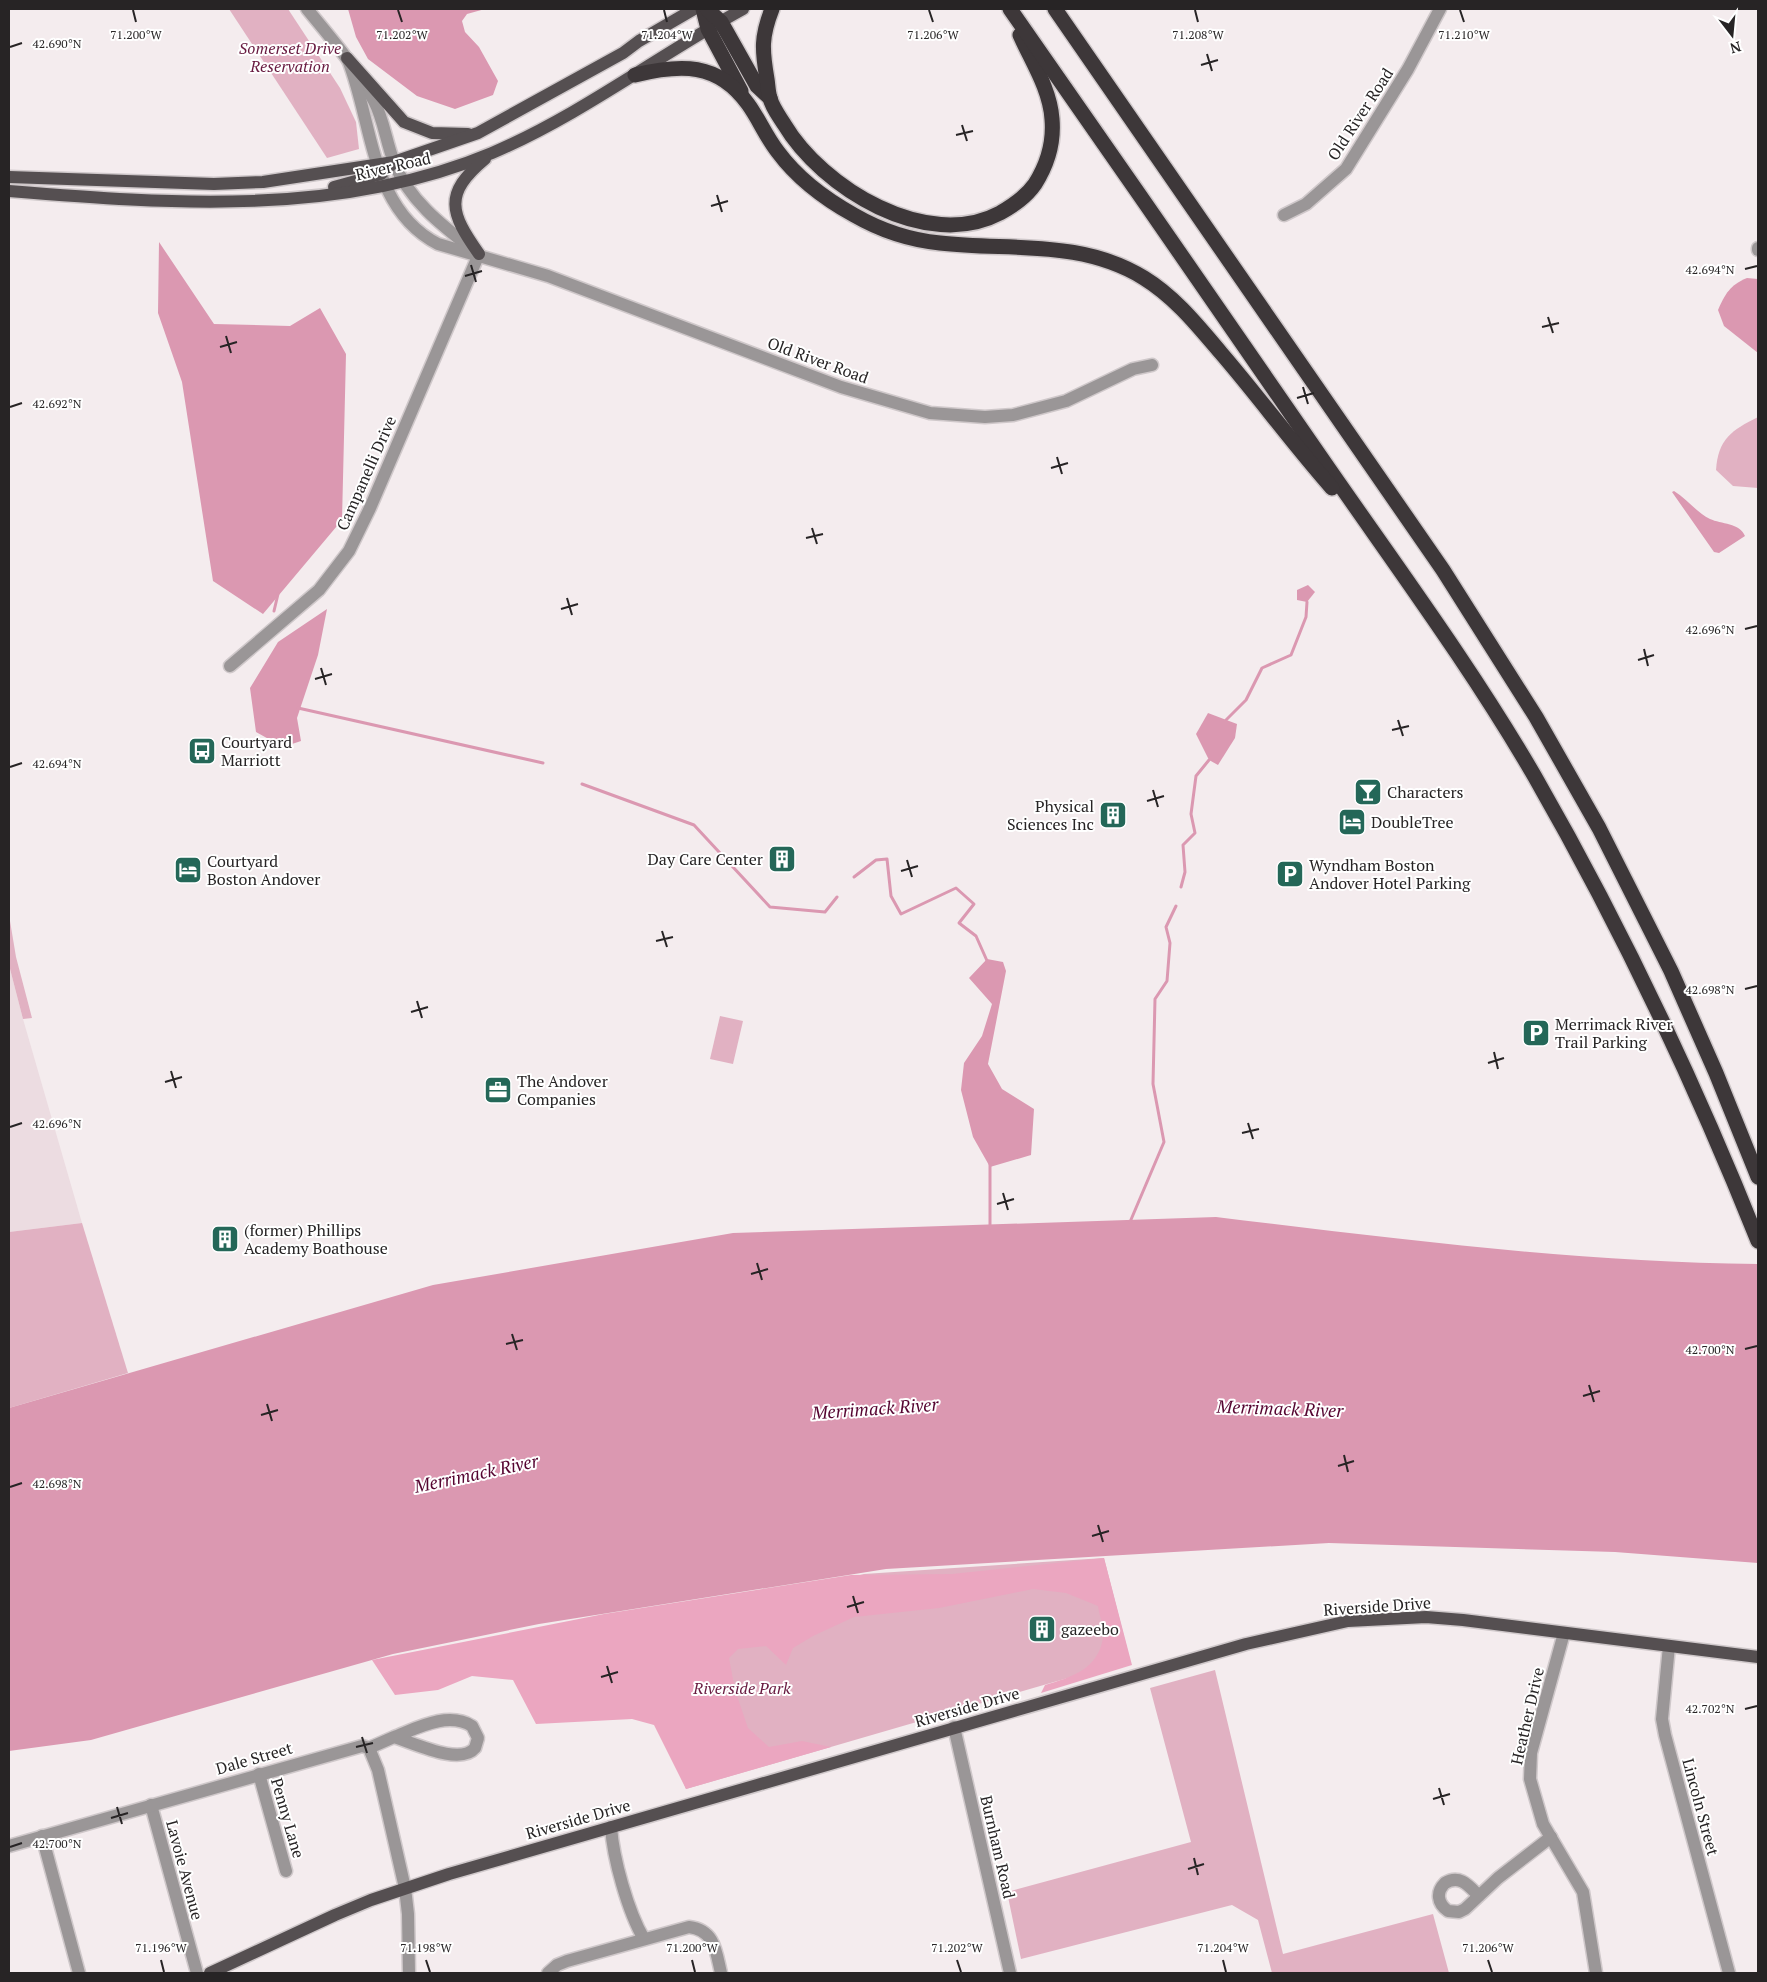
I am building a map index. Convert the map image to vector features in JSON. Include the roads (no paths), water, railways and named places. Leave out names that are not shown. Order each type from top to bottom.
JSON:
[{"type":"highway","points":[[705,9],[748,103],[778,152],[798,176],[842,208],[878,228],[908,237],[940,243],[1068,250],[1114,263],[1142,276],[1164,291],[1205,333],[1295,446],[1381,544]]},
{"type":"highway","points":[[770,98],[762,40],[772,9]]},
{"type":"highway","points":[[714,26],[757,86],[770,98],[799,148],[829,176],[851,191],[904,217],[953,226],[991,218],[1013,206],[1029,194],[1047,159],[1052,119],[1048,98],[1009,9]]},
{"type":"highway","points":[[1009,9],[1381,544],[1496,714],[1582,860],[1654,1001],[1709,1119],[1758,1241]]},
{"type":"highway","points":[[1055,9],[1443,570],[1536,717],[1599,828],[1671,970],[1716,1073],[1758,1177]]},
{"type":"highway","points":[[635,75],[674,67],[702,70],[731,85],[748,103]]},
{"type":"main road","name":"River Road","points":[[9,191],[165,201],[283,199],[340,194],[381,175],[394,162],[478,134],[623,53],[639,41],[694,9]]},
{"type":"main road","name":"River Road","points":[[9,177],[214,184],[381,175],[403,182],[493,152],[564,117],[743,9]]},
{"type":"main road","points":[[347,58],[404,122],[432,133],[478,134]]},
{"type":"main road","points":[[479,254],[457,219],[455,204],[458,188],[465,178],[493,152]]},
{"type":"main road","name":"Riverside Drive","points":[[210,1973],[335,1915],[405,1888],[611,1826],[1288,1632],[1348,1621],[1426,1617],[1758,1657]]},
{"type":"street","points":[[307,9],[347,58]]},
{"type":"street","name":"Old River Road","points":[[1284,215],[1306,204],[1346,168],[1408,69],[1440,9]]},
{"type":"street","name":"Old River Road","points":[[347,58],[376,104],[394,162],[403,182],[439,222],[479,254]]},
{"type":"street","name":"Old River Road","points":[[347,58],[359,89],[381,175],[399,210],[423,236],[438,244],[479,254],[548,276],[842,387],[930,413],[985,417],[1013,416],[1066,401],[1133,369],[1152,365]]},
{"type":"street","name":"Campanelli Drive","points":[[230,666],[319,590],[349,551],[370,508],[479,254]]},
{"type":"street","name":"Heather Drive","points":[[1564,1633],[1539,1720],[1530,1764],[1530,1779],[1534,1800],[1551,1837],[1583,1892],[1596,1973]]},
{"type":"street","name":"Lincoln Street","points":[[1669,1646],[1662,1719],[1729,1973]]},
{"type":"street","points":[[394,1737],[437,1751],[460,1756],[473,1750],[478,1738],[472,1726],[450,1720],[436,1722],[394,1737],[369,1748],[378,1770],[405,1888],[408,1914],[409,1973]]},
{"type":"street","name":"Burnham Road","points":[[954,1727],[1010,1973]]},
{"type":"street","name":"Dale Street","points":[[9,1846],[354,1746],[369,1748]]},
{"type":"street","name":"Penny Lane","points":[[259,1774],[286,1871]]},
{"type":"street","name":"Lavoie Avenue","points":[[151,1805],[197,1973]]},
{"type":"street","points":[[611,1826],[620,1843],[644,1923],[644,1939]]},
{"type":"street","points":[[42,1836],[79,1973]]},
{"type":"street","points":[[1479,1896],[1498,1878],[1551,1837]]},
{"type":"street","points":[[548,1973],[557,1965],[567,1961],[682,1927],[697,1928],[713,1940],[721,1973]]},
{"type":"water","points":[[348,9],[485,9],[467,14],[462,21],[465,32],[479,47],[498,81],[493,95],[455,109],[417,96],[368,59],[356,37]]},
{"type":"water","points":[[159,242],[214,324],[290,326],[320,308],[346,354],[342,520],[263,614],[213,581],[182,382],[158,313]]},
{"type":"water","points":[[1747,278],[1758,279],[1758,353],[1724,326],[1718,310],[1729,291],[1736,284]]},
{"type":"water","points":[[1674,491],[1705,516],[1714,521],[1735,526],[1745,536],[1719,553],[1714,552],[1672,492]]},
{"type":"water","points":[[1308,585],[1315,592],[1307,602],[1297,600],[1297,590]]},
{"type":"water","points":[[327,609],[318,655],[297,718],[301,741],[283,747],[256,732],[250,688],[278,642]]},
{"type":"water","points":[[1208,713],[1237,724],[1235,738],[1218,765],[1209,760],[1196,734]]},
{"type":"water","points":[[987,959],[1003,962],[1006,971],[988,1064],[1002,1089],[1034,1109],[1031,1155],[990,1167],[973,1137],[961,1090],[964,1063],[982,1036],[992,1004],[969,978]]},
{"type":"water","name":"Merrimack River","points":[[1216,1217],[1419,1241],[1554,1254],[1622,1259],[1758,1264],[1758,1563],[1615,1552],[1329,1543],[886,1569],[539,1624],[393,1654],[91,1740],[9,1751],[9,1408],[433,1285],[733,1233]]},
{"type":"waterway","points":[[274,611],[278,594]]},
{"type":"waterway","points":[[1226,720],[1246,700],[1262,668],[1291,655],[1306,617],[1307,602]]},
{"type":"waterway","points":[[298,708],[543,763]]},
{"type":"waterway","points":[[1181,887],[1185,872],[1183,845],[1195,833],[1191,814],[1196,776],[1209,760]]},
{"type":"waterway","points":[[582,784],[694,825],[770,907],[825,912],[837,897]]},
{"type":"waterway","points":[[854,877],[876,860],[887,859],[891,896],[901,914],[956,888],[974,904],[959,923],[976,936],[988,963]]},
{"type":"waterway","points":[[1130,1222],[1164,1142],[1153,1084],[1155,999],[1167,981],[1170,943],[1166,927],[1176,906]]},
{"type":"waterway","points":[[990,1164],[990,1228]]},
{"type":"place","name":"Courtyard Marriott","points":[[202,751]]},
{"type":"place","name":"Characters","points":[[1368,792]]},
{"type":"place","name":"Physical Sciences Inc","points":[[1113,815]]},
{"type":"place","name":"DoubleTree","points":[[1352,822]]},
{"type":"place","name":"Day Care Center","points":[[782,859]]},
{"type":"place","name":"Courtyard Boston Andover","points":[[188,870]]},
{"type":"place","name":"Wyndham Boston Andover Hotel Parking","points":[[1290,874]]},
{"type":"place","name":"Merrimack River Trail Parking","points":[[1536,1033]]},
{"type":"place","name":"The Andover Companies","points":[[498,1090]]},
{"type":"place","name":"(former) Phillips Academy Boathouse","points":[[225,1239]]},
{"type":"place","name":"gazeebo","points":[[1042,1629]]},
{"type":"park label","name":"Somerset Drive Reservation","points":[[290,57]]},
{"type":"park label","name":"Riverside Park","points":[[742,1688]]}]
